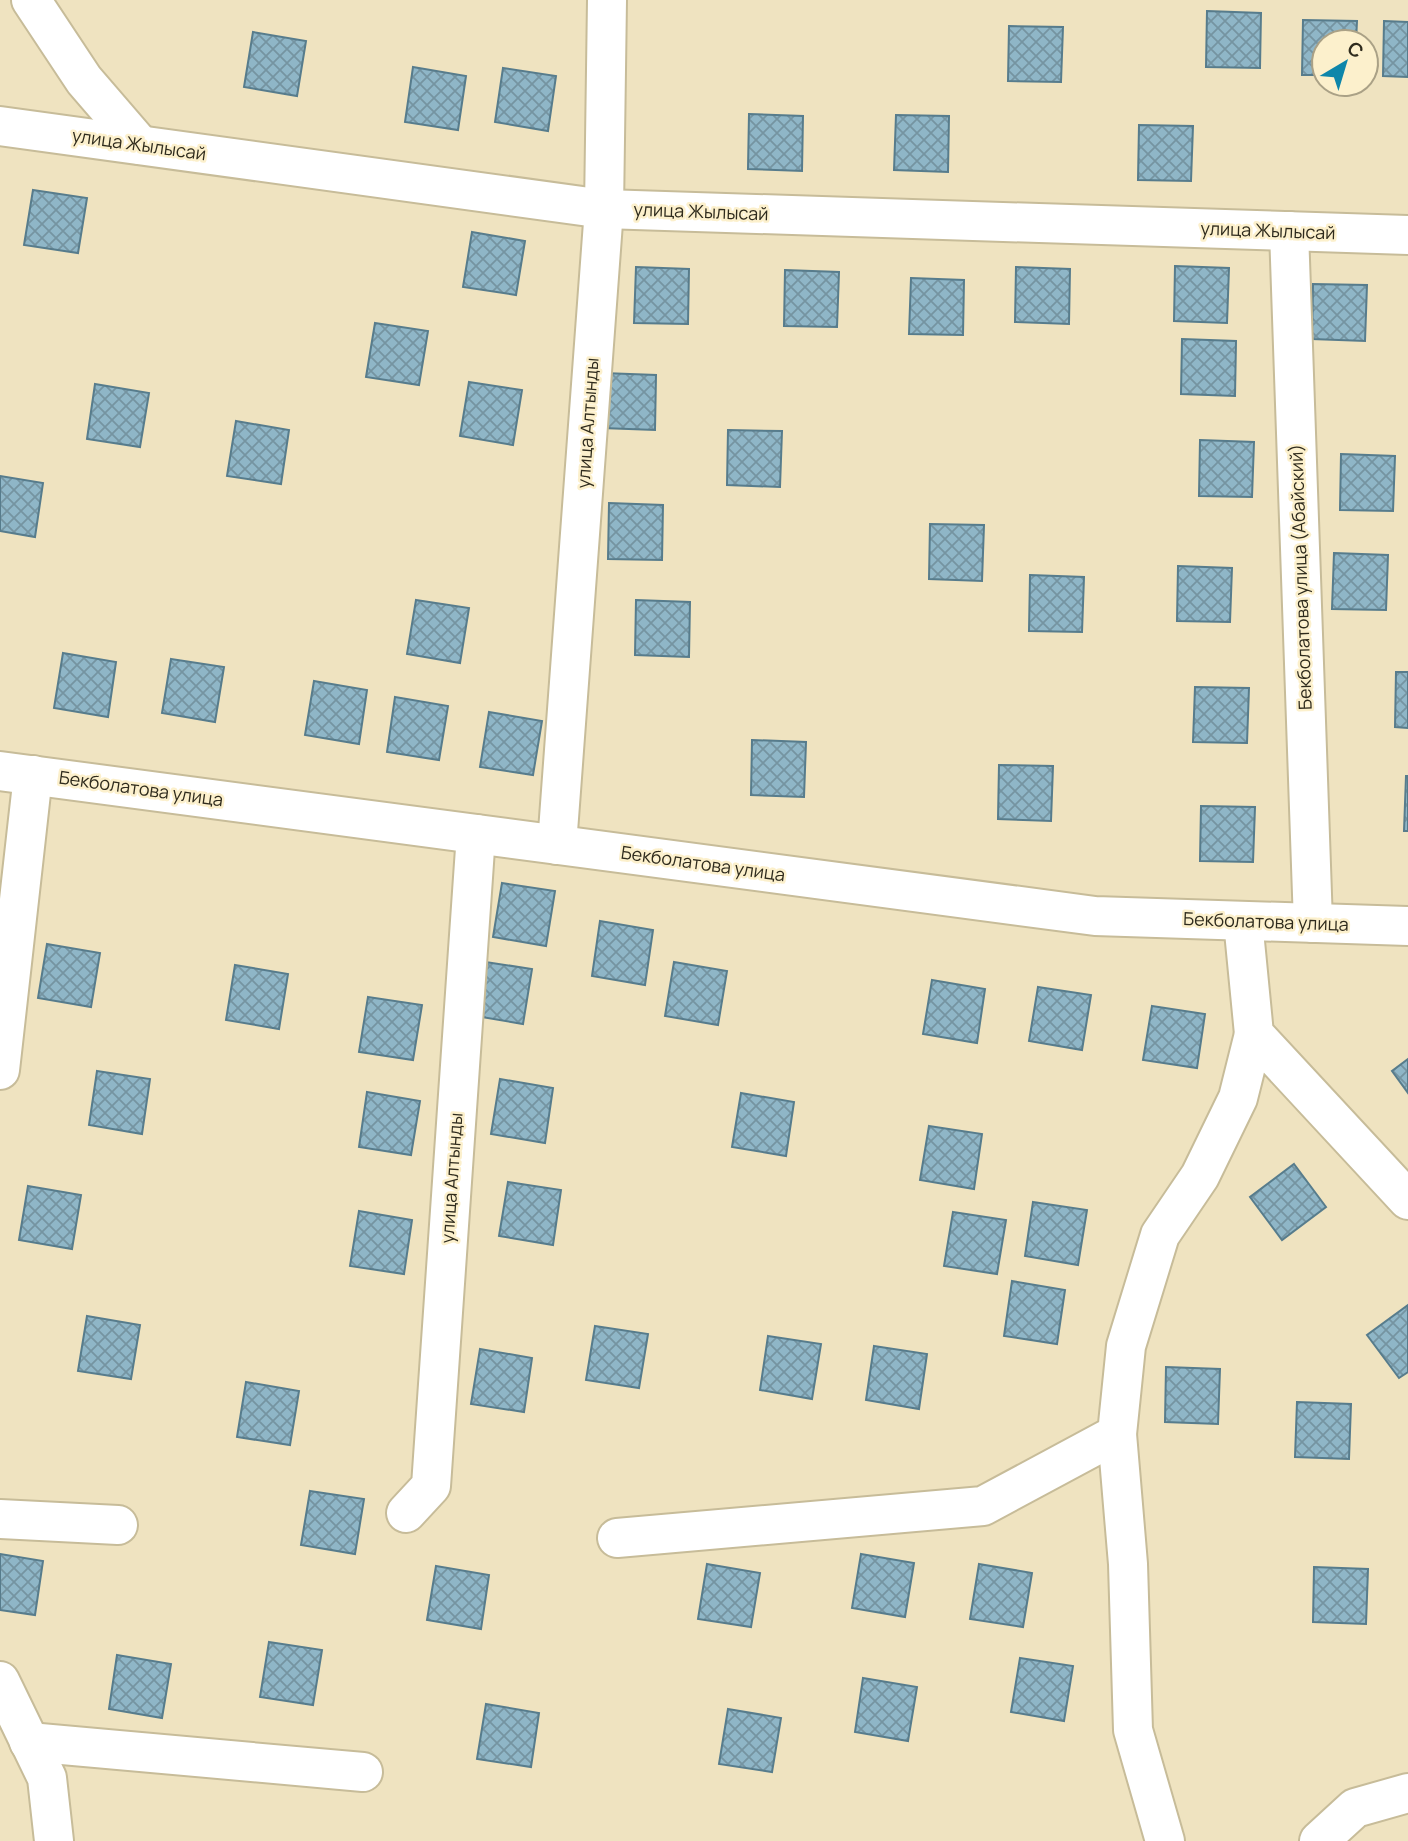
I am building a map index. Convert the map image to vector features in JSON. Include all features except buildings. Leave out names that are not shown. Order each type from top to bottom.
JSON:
[{"type":"street","points":[[31,0],[84,80],[140,145]]},
{"type":"street","name":"улица Алтынды","points":[[556,845],[604,209],[607,0]]},
{"type":"street","name":"улица Жылысай","points":[[0,126],[604,209],[1408,235]]},
{"type":"street","name":"Бекболатова улица (Абайский)","points":[[1289,231],[1313,923]]},
{"type":"street","points":[[0,1070],[16,773]]},
{"type":"street","name":"Бекболатова улица","points":[[16,773],[1095,916],[1408,926]]},
{"type":"street","name":"улица Алтынды","points":[[407,1513],[431,1486],[476,834]]},
{"type":"street","points":[[1166,1841],[1133,1730],[1128,1564],[1118,1434],[1126,1346],[1160,1235],[1200,1176],[1238,1098],[1254,1034],[1243,921]]},
{"type":"street","points":[[1254,1034],[1408,1200]]},
{"type":"street","points":[[617,1538],[983,1506],[1118,1434]]},
{"type":"street","points":[[0,1518],[118,1525]]},
{"type":"street","points":[[0,1681],[47,1778],[54,1841]]},
{"type":"street","points":[[29,1742],[363,1772]]},
{"type":"street","points":[[1319,1841],[1355,1808],[1408,1793]]}]
